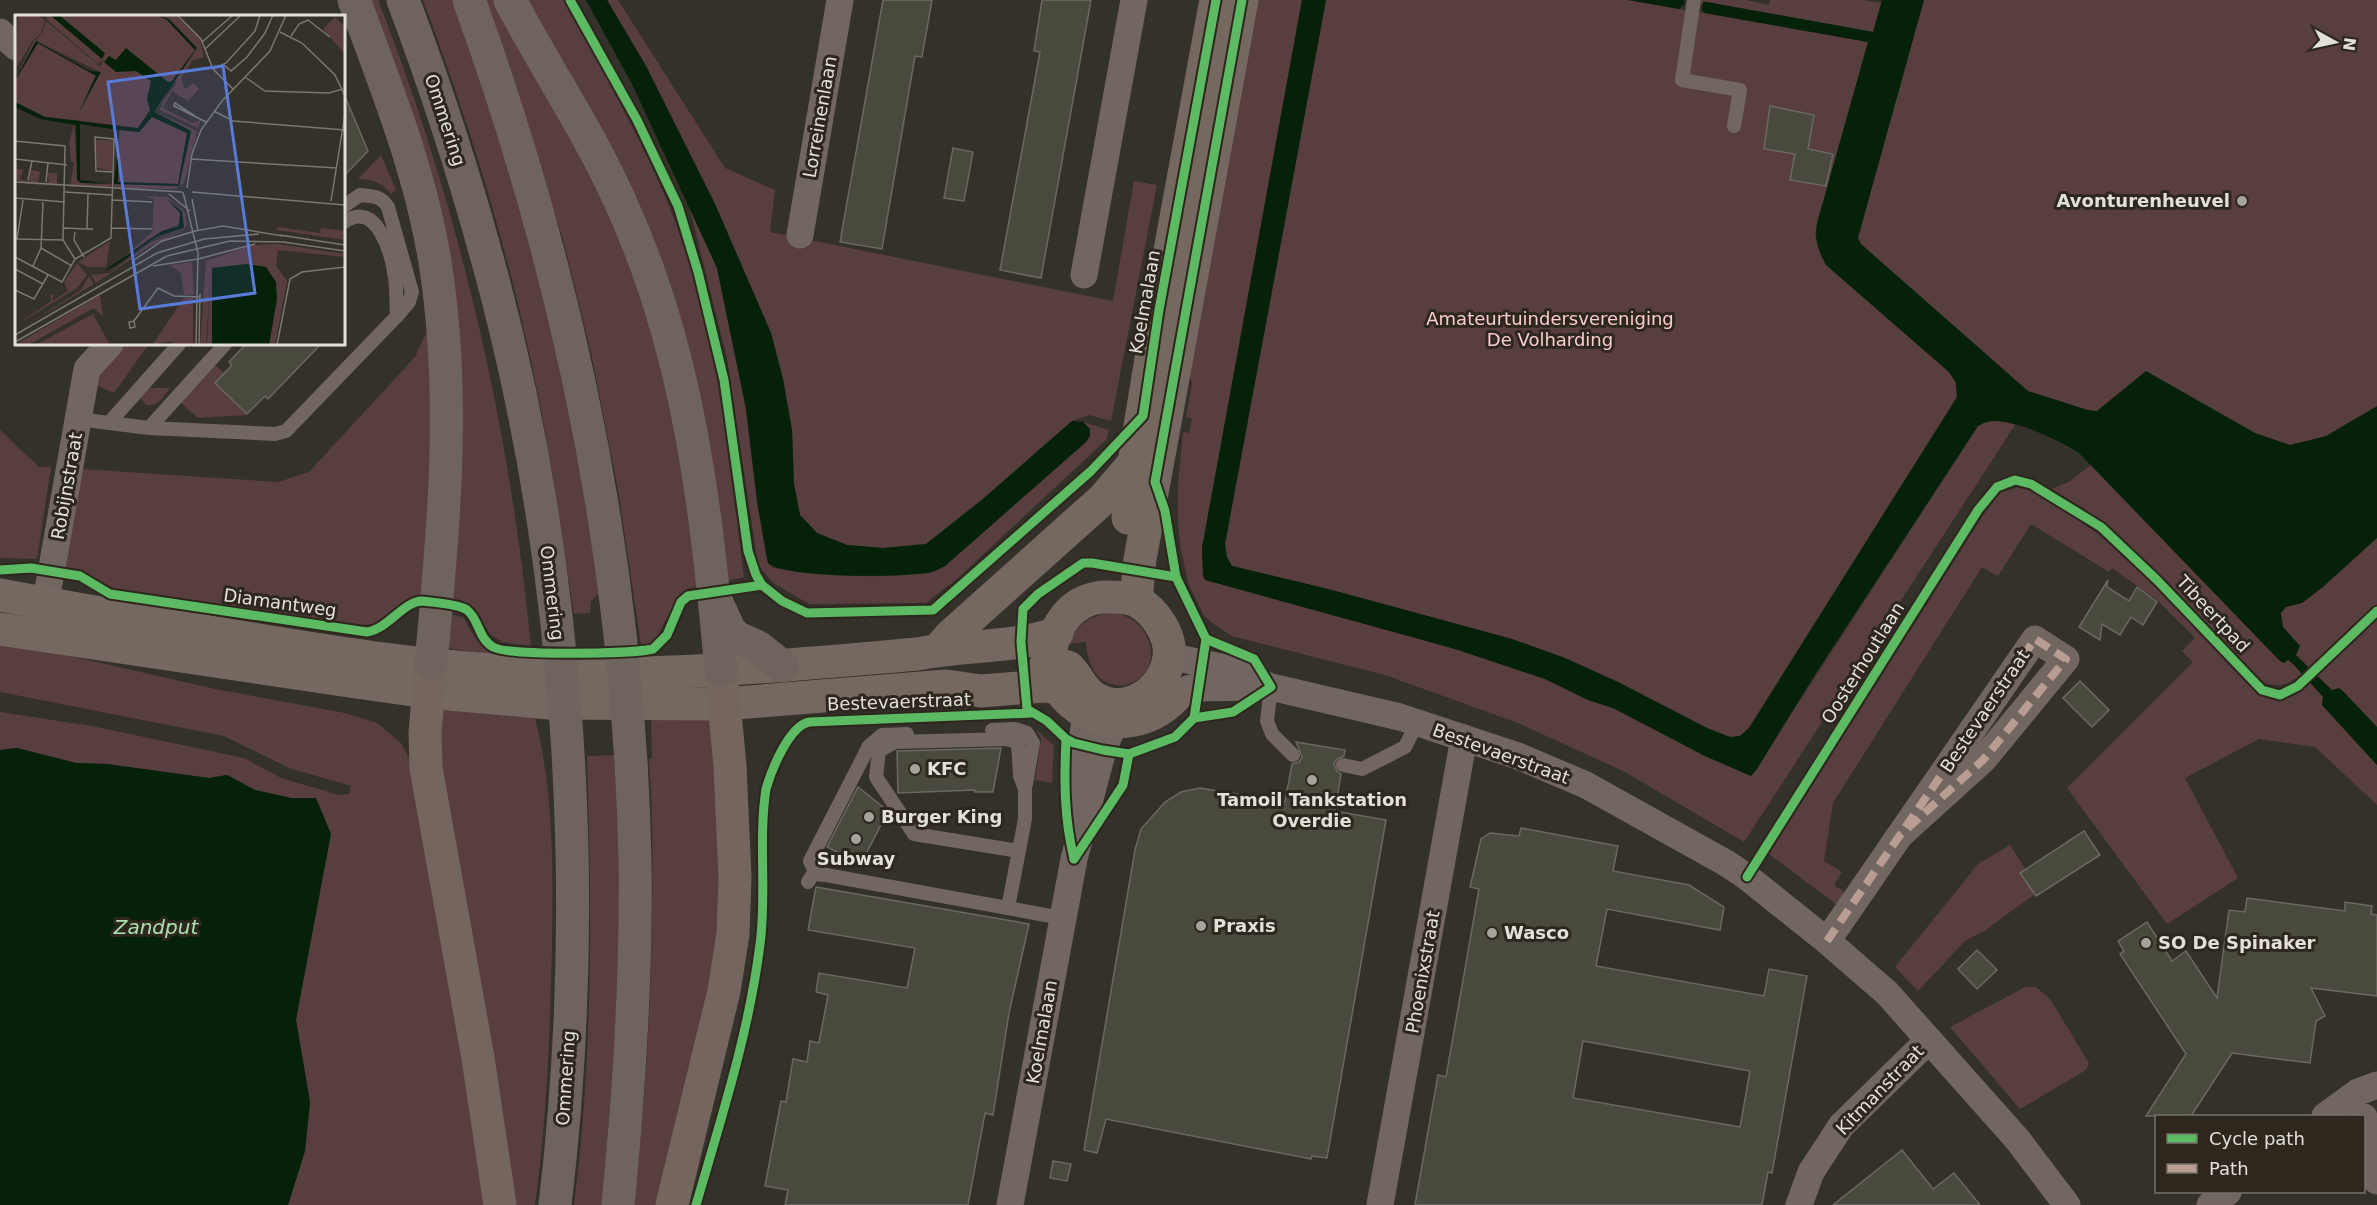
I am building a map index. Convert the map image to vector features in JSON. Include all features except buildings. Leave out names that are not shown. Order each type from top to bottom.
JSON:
[{"type":"highway","points":[[354,0],[416,178],[438,282],[446,388],[446,455],[440,573],[429,678]]},
{"type":"highway","name":"Ommering","points":[[403,0],[449,128],[488,258],[527,429],[555,615],[567,754],[572,853],[570,1018],[561,1156],[555,1205]]},
{"type":"highway","points":[[469,0],[535,199],[573,350],[590,427],[617,616],[630,753],[635,863],[630,1062],[618,1205]]},
{"type":"highway","points":[[510,0],[619,198],[666,323],[694,440],[721,670]]},
{"type":"highway","points":[[713,592],[730,630],[741,640],[758,647],[782,666]]},
{"type":"main road","points":[[672,1205],[728,973],[733,934],[735,878],[730,766],[721,670]]},
{"type":"main road","points":[[429,678],[426,768],[478,1058],[500,1205]]},
{"type":"street","name":"Lorreinenlaan","points":[[800,235],[840,0]]},
{"type":"street","points":[[1084,275],[1134,0]]},
{"type":"street","name":"Koelmalaan","points":[[1125,598],[1134,463],[1159,310],[1216,0]]},
{"type":"street","points":[[1125,598],[1140,559],[1242,0]]},
{"type":"street","points":[[0,32],[15,46]]},
{"type":"street","name":"Robijnstraat","points":[[40,636],[87,369],[109,345]]},
{"type":"street","points":[[938,650],[950,636],[1103,499],[1134,463]]},
{"type":"street","points":[[0,595],[286,645],[429,678]]},
{"type":"street","points":[[1056,662],[1070,612],[1079,604],[1096,598],[1125,598],[1145,607],[1160,624],[1165,634],[1169,656],[1160,682],[1146,695],[1109,713]]},
{"type":"street","points":[[0,629],[40,636],[429,678],[534,687],[648,675],[918,654],[1038,640],[1056,662],[1068,667],[1092,697],[1110,704],[1109,713]]},
{"type":"street","name":"Bestevaerstraat","points":[[1827,941],[1899,836],[2035,639],[2066,659],[1983,760],[1899,836]]},
{"type":"street","name":"Bestevaerstraat","points":[[1169,656],[1225,668],[1271,687],[1417,723],[1518,756],[1586,786],[1726,863],[1827,941],[1887,993],[2017,1139],[2067,1205]]},
{"type":"street","name":"Bestevaerstraat","points":[[534,687],[724,704],[946,686],[976,670],[1056,662]]},
{"type":"street","points":[[1109,713],[1129,722],[1152,714],[1177,694],[1190,688],[1271,687]]},
{"type":"street","name":"Koelmalaan","points":[[1010,1205],[1074,858],[1103,750],[1109,713]]},
{"type":"street","name":"Phoenixstraat","points":[[1380,1205],[1464,738]]},
{"type":"street","name":"Kitmanstraat","points":[[1799,1205],[1812,1172],[1841,1126],[1929,1040]]},
{"type":"street","points":[[2328,1115],[2366,1103],[2377,1181]]},
{"type":"street","points":[[2211,1205],[2226,1193]]},
{"type":"lane","points":[[1694,0],[1682,80],[1740,90],[1734,126]]},
{"type":"lane","points":[[78,419],[149,428],[275,434],[286,431],[397,316],[409,302],[412,292],[388,207],[379,197],[360,195],[345,205]]},
{"type":"lane","points":[[345,221],[350,217],[367,217],[374,222],[383,236],[395,277],[397,316]]},
{"type":"lane","points":[[109,423],[178,345]]},
{"type":"lane","points":[[149,428],[224,345]]},
{"type":"lane","points":[[1271,687],[1267,721],[1272,734],[1293,755]]},
{"type":"lane","name":"Bestevaerstraat","points":[[1343,765],[1362,769],[1405,747],[1417,723]]},
{"type":"lane","points":[[826,875],[814,869],[810,861],[868,746],[882,735],[1015,729],[1028,733],[1033,743],[1023,782]]},
{"type":"lane","points":[[1008,908],[1019,851],[1025,819],[1018,743],[1008,739],[895,742],[879,751],[876,777],[914,834],[1019,851]]},
{"type":"lane","points":[[808,882],[813,874],[826,875],[1062,918]]},
{"type":"green space","points":[[361,0],[378,0],[433,157],[456,237],[477,318],[510,482],[531,647],[502,642],[491,635],[470,604],[451,598],[459,440]]},
{"type":"green space","points":[[423,0],[455,0],[509,153],[571,408],[601,591],[591,601],[590,613],[574,614],[555,490],[522,320],[485,181]]},
{"type":"green space","points":[[484,0],[502,0],[553,92],[657,316],[705,586],[688,588],[676,600],[654,643],[641,645],[618,489],[592,357],[563,239]]},
{"type":"green space","points":[[522,0],[564,0],[634,130],[671,211],[687,255],[711,345],[744,577],[720,583],[703,436]]},
{"type":"green space","points":[[607,0],[618,0],[725,168],[775,190],[770,232],[1113,301],[1134,181],[1157,185],[1111,421],[1089,415],[1072,421],[926,544],[883,548],[847,545],[817,533],[800,515],[794,484],[792,430],[783,379],[771,333],[715,204],[646,66]]},
{"type":"green space","points":[[1254,0],[1302,0],[1202,548],[1203,576],[1455,649],[1545,679],[1588,700],[1613,708],[1705,756],[1751,776],[1978,426],[1996,421],[2015,425],[1744,842],[1625,772],[1518,723],[1385,675],[1232,636],[1204,616],[1188,583],[1178,523],[1178,482],[1183,432],[1189,433],[1192,419],[1186,417],[1192,383],[1187,367]]},
{"type":"green space","name":"Amateurtuindersvereniging De Volharding","points":[[1326,0],[1628,0],[1868,42],[1815,235],[1826,265],[1949,372],[1956,383],[1957,397],[1749,728],[1740,736],[1730,737],[1707,728],[1618,682],[1565,658],[1512,639],[1332,590],[1232,566],[1227,557],[1225,544]]},
{"type":"green space","points":[[1701,0],[1746,0],[1769,5],[1770,0],[1862,0],[1882,3],[1873,32],[1707,2],[1703,2],[1701,6]]},
{"type":"green space","points":[[1901,0],[2377,0],[2377,748],[2323,697],[2322,705],[2377,765],[2377,805],[2315,747],[2259,739],[2185,778],[2238,878],[2167,924],[2067,788],[2193,662],[2182,651],[2195,638],[2158,601],[2112,568],[2109,572],[2031,524],[1998,576],[1982,567],[1833,803],[1824,861],[1842,872],[1834,885],[1847,894],[1836,904],[1769,854],[1984,514],[2000,493],[2018,487],[2035,492],[2097,533],[2155,586],[2259,695],[2280,700],[2299,693],[2310,683],[2302,674],[2284,684],[2265,683],[2144,560],[2089,513],[2052,489],[2070,481],[2091,465],[2280,661],[2102,452],[1837,240]]},
{"type":"green space","points":[[381,155],[396,190],[391,194],[376,182],[358,179]]},
{"type":"green space","points":[[689,206],[717,268],[746,409],[766,556],[773,568],[837,575],[884,576],[927,572],[945,566],[1086,442],[1090,429],[1083,422],[1109,430],[1106,440],[958,578],[926,603],[809,604],[773,583],[758,565],[727,358]]},
{"type":"green space","points":[[435,313],[435,367],[423,596],[408,601],[389,617],[374,624],[357,625],[125,592],[80,572],[64,568],[81,469],[278,482],[309,472],[415,357]]},
{"type":"green space","points":[[124,345],[148,345],[114,393],[98,386],[99,371]]},
{"type":"green space","points":[[214,364],[224,373],[215,383],[247,415],[198,418],[179,401]]},
{"type":"green space","points":[[147,388],[170,388],[160,401],[146,405],[138,395]]},
{"type":"green space","points":[[0,430],[39,467],[51,467],[37,559],[0,558]]},
{"type":"green space","points":[[1115,613],[1130,618],[1142,628],[1151,654],[1148,668],[1139,679],[1127,684],[1113,685],[1100,678],[1091,664],[1086,642],[1068,644],[1081,625],[1087,621],[1099,615]]},
{"type":"green space","points":[[450,614],[464,618],[479,643],[493,655],[447,648]]},
{"type":"green space","points":[[0,640],[215,689],[345,713],[377,723],[401,743],[412,764],[490,1205],[288,1205],[305,1151],[310,1102],[296,1020],[316,798],[291,798],[255,790],[227,775],[209,778],[107,764],[76,763],[17,748],[0,750],[0,712],[92,726],[244,758],[281,778],[339,795],[349,794],[351,786],[289,768],[224,736],[0,692]]},
{"type":"green space","points":[[439,709],[535,718],[541,746],[551,831],[552,945],[545,1108],[535,1205],[512,1205],[442,793]]},
{"type":"green space","points":[[712,717],[719,726],[719,951],[658,1205],[633,1205],[647,1060],[650,987],[653,875],[649,759],[652,758],[651,719]]},
{"type":"green space","points":[[1037,730],[1054,746],[1052,783],[1035,780],[1041,739]]},
{"type":"green space","points":[[617,755],[620,959],[603,1205],[574,1205],[585,1093],[590,981],[587,756]]},
{"type":"green space","points":[[2010,845],[2039,891],[1984,931],[1966,940],[1918,991],[1895,967],[1978,864]]},
{"type":"green space","points":[[2025,987],[2036,987],[2050,999],[2089,1063],[2086,1070],[2020,1109],[1950,1027]]},
{"type":"water","points":[[586,0],[607,0],[646,66],[715,204],[771,333],[783,379],[792,430],[794,484],[800,515],[817,533],[847,545],[883,548],[926,544],[982,500],[1072,421],[1083,422],[1090,429],[1090,436],[1086,442],[945,566],[930,573],[845,576],[797,572],[768,563],[757,501],[746,409],[717,268],[632,84]]},
{"type":"water","points":[[1302,0],[1326,0],[1225,544],[1227,557],[1232,566],[1332,590],[1512,639],[1565,658],[1618,682],[1707,728],[1730,737],[1740,736],[1749,728],[1957,397],[1956,383],[1949,372],[1826,265],[1817,245],[1817,223],[1868,42],[1705,13],[1702,10],[1703,2],[1873,32],[1882,0],[1924,0],[1858,238],[1861,244],[2028,391],[2088,410],[2097,411],[2146,371],[2255,433],[2290,445],[2326,436],[2377,406],[2377,538],[2323,587],[2302,603],[2286,607],[2281,613],[2283,627],[2300,646],[2296,655],[2332,690],[2339,688],[2342,690],[2377,727],[2377,765],[2322,705],[2323,697],[2293,664],[2288,660],[2284,663],[2280,661],[2079,453],[2036,431],[2001,421],[1989,421],[1978,426],[1751,776],[1705,756],[1613,708],[1588,700],[1545,679],[1455,649],[1205,580],[1202,548]]},
{"type":"water","points":[[1628,0],[1684,0],[1685,4],[1679,9]]},
{"type":"water","name":"Zandput","points":[[17,748],[76,763],[107,764],[209,778],[227,775],[255,790],[291,798],[316,798],[331,834],[296,1020],[310,1102],[305,1151],[288,1205],[0,1205],[0,750]]},
{"type":"marked path","points":[[1827,941],[2035,639],[2066,659],[1983,760],[1899,836]]},
{"type":"cycle path","points":[[570,0],[637,120],[678,206],[698,272],[724,380],[748,551],[762,585]]},
{"type":"cycle path","name":"Diamantweg","points":[[0,570],[31,568],[80,576],[110,594],[367,632],[382,626],[415,602],[458,606],[471,614],[484,639],[493,647],[521,652],[597,653],[653,649],[667,635],[681,602],[688,596],[762,585],[782,601],[807,613],[933,610],[1091,471],[1143,416],[1159,310],[1216,0]]},
{"type":"cycle path","points":[[1176,577],[1165,511],[1155,482],[1242,0]]},
{"type":"cycle path","name":"Tibeertpad","points":[[1747,877],[1978,510],[1997,487],[2015,480],[2031,484],[2101,527],[2157,580],[2262,690],[2280,695],[2298,686],[2377,611]]},
{"type":"cycle path","points":[[1083,563],[1176,577],[1206,639],[1194,718],[1175,737],[1129,754],[1103,750],[1066,739],[1047,721],[1027,709],[1021,642],[1023,609],[1038,594],[1083,563]]},
{"type":"cycle path","points":[[1194,718],[1233,712],[1271,687],[1254,659],[1206,639]]},
{"type":"cycle path","points":[[696,1205],[742,1043],[749,1010],[762,925],[763,828],[766,789],[788,740],[802,725],[809,722],[1032,713]]},
{"type":"cycle path","points":[[1066,739],[1066,799],[1068,828],[1074,859]]},
{"type":"cycle path","points":[[1074,859],[1123,785],[1129,754]]},
{"type":"place","name":"Avonturenheuvel","points":[[2242,201]]},
{"type":"place","name":"KFC","points":[[915,769]]},
{"type":"place","name":"Tamoil Tankstation Overdie","points":[[1312,780]]},
{"type":"place","name":"Burger King","points":[[869,817]]},
{"type":"place","name":"Subway","points":[[856,839]]},
{"type":"place","name":"Praxis","points":[[1201,926]]},
{"type":"place","name":"Wasco","points":[[1492,933]]},
{"type":"place","name":"SO De Spinaker","points":[[2146,943]]}]
